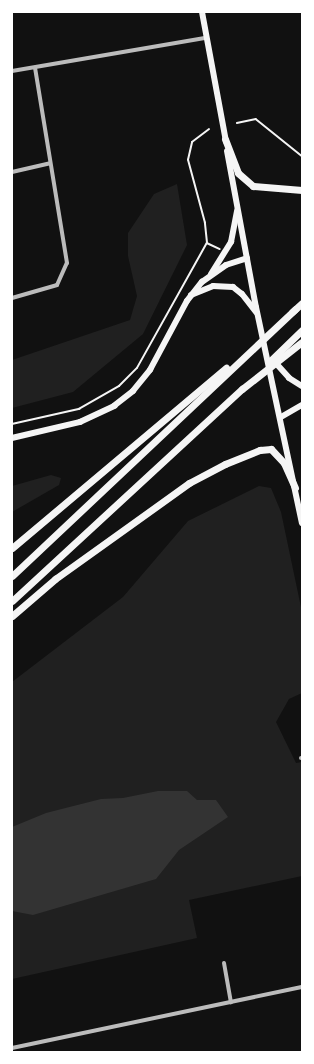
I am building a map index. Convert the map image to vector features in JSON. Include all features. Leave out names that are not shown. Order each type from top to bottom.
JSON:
[{"type":"highway","points":[[225,138],[235,167],[253,186],[302,190]]},
{"type":"highway","points":[[12,548],[150,434],[302,303]]},
{"type":"highway","points":[[12,576],[295,309]]},
{"type":"highway","points":[[12,601],[242,390],[302,330]]},
{"type":"highway","points":[[242,390],[302,342]]},
{"type":"highway","points":[[12,616],[62,574],[189,483],[225,464],[260,450],[271,449],[284,463],[295,488]]},
{"type":"main road","points":[[202,12],[255,307],[268,355],[302,523]]},
{"type":"main road","points":[[12,438],[80,422],[106,410],[124,399],[150,370],[191,295],[211,274],[231,242],[238,208]]},
{"type":"main road","points":[[211,274],[232,262],[247,258]]},
{"type":"main road","points":[[191,295],[213,286],[233,287],[255,307]]},
{"type":"main road","points":[[268,355],[289,378],[302,386]]},
{"type":"main road","points":[[281,417],[302,405]]},
{"type":"street","points":[[12,71],[206,38]]},
{"type":"street","points":[[12,298],[53,287],[61,280],[67,263],[66,245],[50,163],[35,68]]},
{"type":"street","points":[[12,172],[50,163]]},
{"type":"street","points":[[224,963],[231,1002]]},
{"type":"street","points":[[12,1048],[302,987]]},
{"type":"path","points":[[238,123],[256,119],[302,156]]},
{"type":"path","points":[[12,424],[79,409],[119,386],[137,368],[207,243],[205,223],[188,160],[192,142],[209,129]]},
{"type":"path","points":[[207,243],[221,249]]},
{"type":"shaded area","points":[[177,184],[187,245],[143,334],[73,392],[12,408],[12,360],[130,320],[137,296],[128,256],[128,233],[154,194]]},
{"type":"shaded area","points":[[51,475],[61,478],[59,485],[12,512],[12,486]]},
{"type":"shaded area","points":[[259,486],[271,488],[281,512],[302,612],[302,693],[289,699],[276,722],[296,763],[302,762],[302,876],[189,900],[197,938],[12,979],[12,682],[123,597],[188,521]]},
{"type":"shaded area","points":[[158,791],[187,791],[197,800],[216,800],[228,817],[179,850],[156,879],[33,915],[12,911],[12,827],[46,813],[101,799],[123,798]]}]
